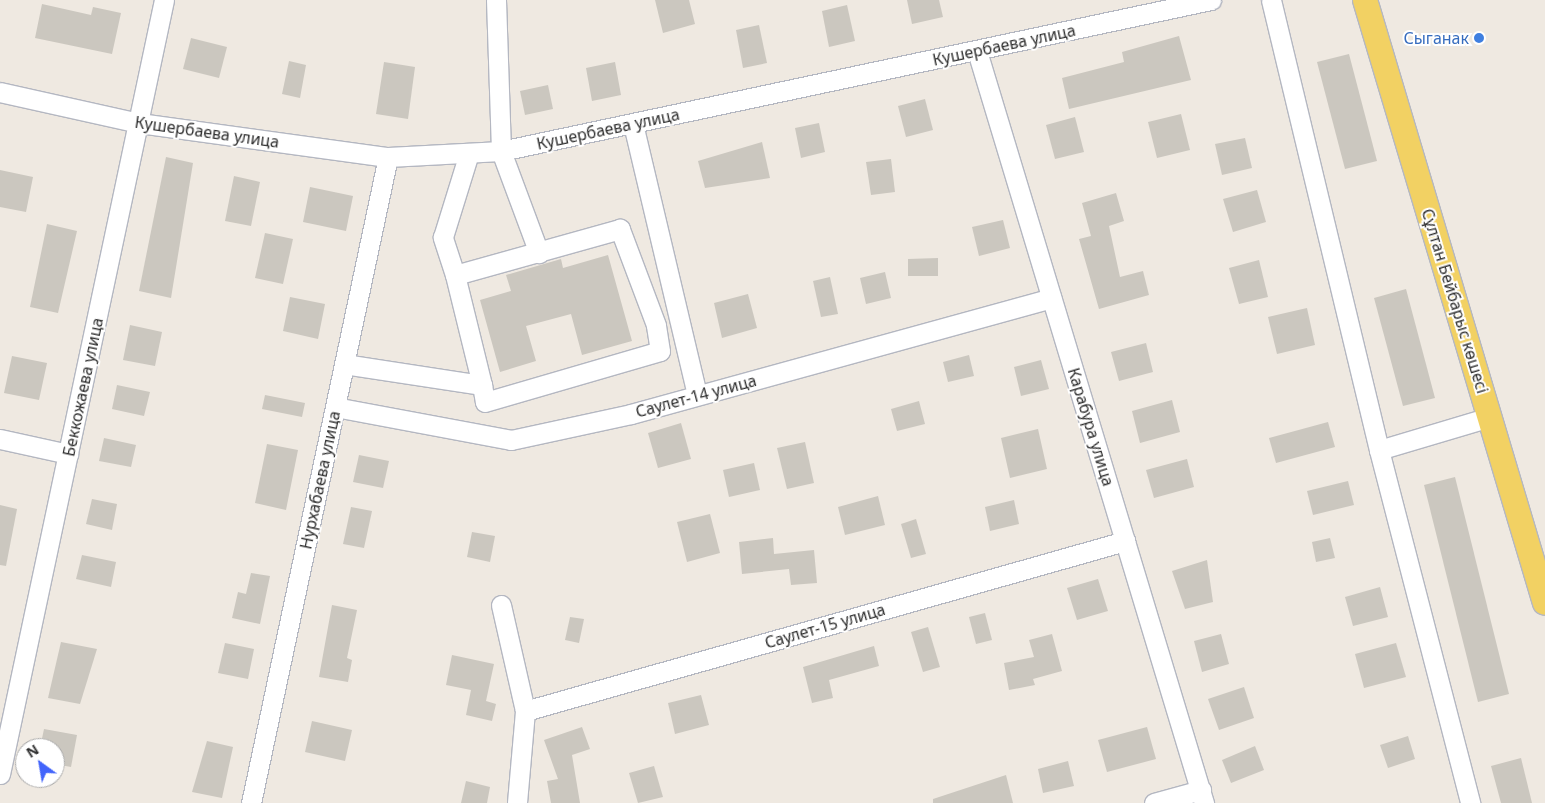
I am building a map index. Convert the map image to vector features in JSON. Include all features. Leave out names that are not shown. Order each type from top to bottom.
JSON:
[{"type":"main road","name":"Сұлтан Бейбарыс көшесі","points":[[1365,0],[1545,603]]},
{"type":"street","name":"Беккожаева улица","points":[[1,761],[164,0]]},
{"type":"street","points":[[496,0],[501,151],[539,253]]},
{"type":"street","name":"Кушербаева улица","points":[[0,92],[139,123],[388,157],[501,151],[1211,0]]},
{"type":"street","points":[[1271,0],[1378,450],[1470,803]]},
{"type":"street","name":"Карабура улица","points":[[977,51],[1202,797]]},
{"type":"street","points":[[633,124],[697,395]]},
{"type":"street","points":[[455,275],[620,230],[656,325],[660,351],[485,402],[455,275],[443,237],[468,152]]},
{"type":"street","name":"Нурхабаева улица","points":[[251,803],[388,157]]},
{"type":"street","name":"Саулет-14 улица","points":[[335,408],[511,440],[697,395],[1052,298]]},
{"type":"street","points":[[344,364],[482,385]]},
{"type":"street","points":[[1378,450],[1490,417]]},
{"type":"street","points":[[0,439],[68,454]]},
{"type":"street","name":"Саулет-15 улица","points":[[525,711],[1125,541]]},
{"type":"street","points":[[501,605],[525,711],[517,803]]},
{"type":"street","points":[[1154,803],[1202,797]]},
{"type":"building","points":[[655,0],[689,0],[695,24],[663,33]]},
{"type":"building","points":[[907,0],[939,0],[943,17],[912,24]]},
{"type":"building","points":[[42,4],[91,15],[93,7],[121,13],[112,54],[35,38]]},
{"type":"building","points":[[847,5],[855,41],[829,47],[822,11]]},
{"type":"building","points":[[759,25],[767,63],[743,68],[736,30]]},
{"type":"building","points":[[1179,36],[1191,80],[1069,109],[1062,78],[1124,62],[1122,52]]},
{"type":"building","points":[[191,38],[227,47],[219,78],[183,69]]},
{"type":"building","points":[[1349,54],[1377,161],[1345,169],[1317,62]]},
{"type":"building","points":[[289,61],[306,65],[300,98],[282,94]]},
{"type":"building","points":[[384,62],[415,67],[408,119],[376,114]]},
{"type":"building","points":[[615,62],[621,95],[592,101],[586,68]]},
{"type":"building","points":[[548,85],[553,109],[525,115],[520,91]]},
{"type":"building","points":[[925,99],[933,130],[906,137],[898,106]]},
{"type":"building","points":[[1181,114],[1190,150],[1157,158],[1148,122]]},
{"type":"building","points":[[1075,117],[1084,152],[1055,159],[1046,125]]},
{"type":"building","points":[[819,123],[825,152],[801,158],[795,128]]},
{"type":"building","points":[[1245,138],[1252,168],[1222,175],[1215,144]]},
{"type":"building","points":[[762,142],[770,178],[705,188],[698,161]]},
{"type":"building","points":[[166,157],[193,163],[171,298],[139,291]]},
{"type":"building","points":[[891,159],[895,192],[871,195],[866,162]]},
{"type":"building","points":[[0,170],[33,177],[26,212],[0,207]]},
{"type":"building","points":[[234,176],[260,182],[251,226],[225,221]]},
{"type":"building","points":[[310,187],[353,196],[346,231],[303,222]]},
{"type":"building","points":[[1257,190],[1266,222],[1233,232],[1223,199]]},
{"type":"building","points":[[1116,193],[1124,221],[1109,226],[1120,277],[1143,271],[1149,295],[1099,309],[1079,239],[1091,236],[1082,203]]},
{"type":"building","points":[[1003,220],[1010,248],[979,256],[972,227]]},
{"type":"building","points":[[47,224],[77,231],[58,313],[30,307]]},
{"type":"building","points":[[265,233],[293,239],[283,284],[255,278]]},
{"type":"building","points":[[608,255],[632,341],[582,355],[571,314],[526,326],[536,361],[500,372],[480,300],[511,291],[506,275],[561,259],[563,268]]},
{"type":"building","points":[[938,258],[938,276],[908,276],[908,259]]},
{"type":"building","points":[[1259,260],[1268,297],[1239,304],[1229,268]]},
{"type":"building","points":[[885,272],[891,298],[866,304],[860,278]]},
{"type":"building","points":[[830,277],[838,314],[821,317],[813,281]]},
{"type":"building","points":[[1406,289],[1435,398],[1403,406],[1374,298]]},
{"type":"building","points":[[748,294],[757,328],[722,338],[714,303]]},
{"type":"building","points":[[290,297],[325,304],[318,339],[283,331]]},
{"type":"building","points":[[1307,308],[1315,345],[1277,354],[1268,317]]},
{"type":"building","points":[[130,325],[162,332],[155,366],[123,360]]},
{"type":"building","points":[[1146,343],[1153,372],[1119,381],[1111,352]]},
{"type":"building","points":[[969,355],[974,376],[948,382],[943,362]]},
{"type":"building","points":[[12,356],[47,363],[39,400],[4,393]]},
{"type":"building","points":[[1041,360],[1049,389],[1021,396],[1014,367]]},
{"type":"building","points":[[117,385],[150,392],[144,416],[112,409]]},
{"type":"building","points":[[265,395],[305,403],[302,417],[262,409]]},
{"type":"building","points":[[1172,400],[1180,432],[1140,443],[1132,411]]},
{"type":"building","points":[[919,401],[925,424],[897,431],[891,409]]},
{"type":"building","points":[[1328,422],[1335,447],[1276,463],[1269,438]]},
{"type":"building","points":[[681,423],[691,459],[658,468],[648,433]]},
{"type":"building","points":[[1038,429],[1047,469],[1010,478],[1001,438]]},
{"type":"building","points":[[104,438],[136,445],[131,467],[99,461]]},
{"type":"building","points":[[805,442],[814,483],[787,489],[777,448]]},
{"type":"building","points":[[267,444],[298,450],[286,510],[255,503]]},
{"type":"building","points":[[359,455],[389,461],[383,488],[353,482]]},
{"type":"building","points":[[1187,459],[1194,487],[1154,498],[1146,470]]},
{"type":"building","points":[[754,463],[760,490],[729,497],[723,470]]},
{"type":"building","points":[[1455,477],[1509,694],[1478,702],[1424,485]]},
{"type":"building","points":[[1348,481],[1354,505],[1313,515],[1307,491]]},
{"type":"building","points":[[878,496],[885,525],[845,535],[838,507]]},
{"type":"building","points":[[92,499],[117,504],[112,530],[86,524]]},
{"type":"building","points":[[1014,500],[1019,524],[990,531],[985,507]]},
{"type":"building","points":[[0,505],[17,509],[6,566],[0,565]]},
{"type":"building","points":[[351,507],[372,511],[364,548],[343,544]]},
{"type":"building","points":[[710,514],[720,553],[687,562],[677,522]]},
{"type":"building","points":[[916,519],[926,554],[911,558],[901,524]]},
{"type":"building","points":[[472,532],[495,536],[490,562],[467,557]]},
{"type":"building","points":[[773,538],[774,554],[814,550],[817,583],[791,585],[789,569],[742,574],[739,542]]},
{"type":"building","points":[[1330,538],[1335,558],[1316,562],[1312,542]]},
{"type":"building","points":[[82,555],[116,562],[111,587],[76,579]]},
{"type":"building","points":[[1207,560],[1213,602],[1185,609],[1172,571]]},
{"type":"building","points":[[251,573],[270,576],[260,624],[232,618],[238,592],[246,594]]},
{"type":"building","points":[[1098,579],[1108,611],[1077,620],[1067,588]]},
{"type":"building","points":[[1380,587],[1388,617],[1353,626],[1345,597]]},
{"type":"building","points":[[332,605],[357,610],[347,658],[352,660],[348,682],[319,677]]},
{"type":"building","points":[[985,613],[992,640],[976,644],[969,617]]},
{"type":"building","points":[[570,617],[584,619],[579,643],[565,640]]},
{"type":"building","points":[[928,627],[940,667],[923,672],[911,632]]},
{"type":"building","points":[[1052,634],[1062,671],[1033,679],[1035,685],[1009,690],[1004,663],[1034,657],[1029,640]]},
{"type":"building","points":[[1221,634],[1229,664],[1202,672],[1194,641]]},
{"type":"building","points":[[61,642],[97,649],[80,704],[48,698]]},
{"type":"building","points":[[225,643],[254,649],[248,679],[218,673]]},
{"type":"building","points":[[1396,643],[1406,677],[1364,688],[1355,654]]},
{"type":"building","points":[[874,646],[879,666],[829,680],[833,698],[812,703],[803,667]]},
{"type":"building","points":[[452,655],[494,664],[486,701],[496,704],[492,721],[466,715],[471,690],[446,685]]},
{"type":"building","points":[[1244,687],[1254,718],[1219,730],[1208,699]]},
{"type":"building","points":[[701,695],[709,725],[675,734],[668,703]]},
{"type":"building","points":[[312,721],[352,730],[345,761],[305,752]]},
{"type":"building","points":[[582,727],[590,749],[572,755],[580,803],[551,803],[547,781],[558,779],[544,740]]},
{"type":"building","points":[[1147,727],[1156,759],[1107,772],[1098,740]]},
{"type":"building","points":[[44,729],[77,735],[71,767],[65,766],[65,738],[42,738]]},
{"type":"building","points":[[1408,736],[1415,759],[1388,768],[1380,745]]},
{"type":"building","points":[[207,741],[233,747],[222,798],[192,792]]},
{"type":"building","points":[[1255,746],[1264,770],[1231,783],[1222,760]]},
{"type":"building","points":[[1521,758],[1532,803],[1501,803],[1491,766]]},
{"type":"building","points":[[1068,761],[1074,786],[1043,793],[1038,769]]},
{"type":"building","points":[[654,766],[663,797],[638,803],[629,773]]},
{"type":"building","points":[[1006,775],[1013,803],[933,803],[933,799]]},
{"type":"building","points":[[466,781],[490,787],[487,803],[461,803]]},
{"type":"place","name":"Сыганак","points":[[1479,38]]}]
